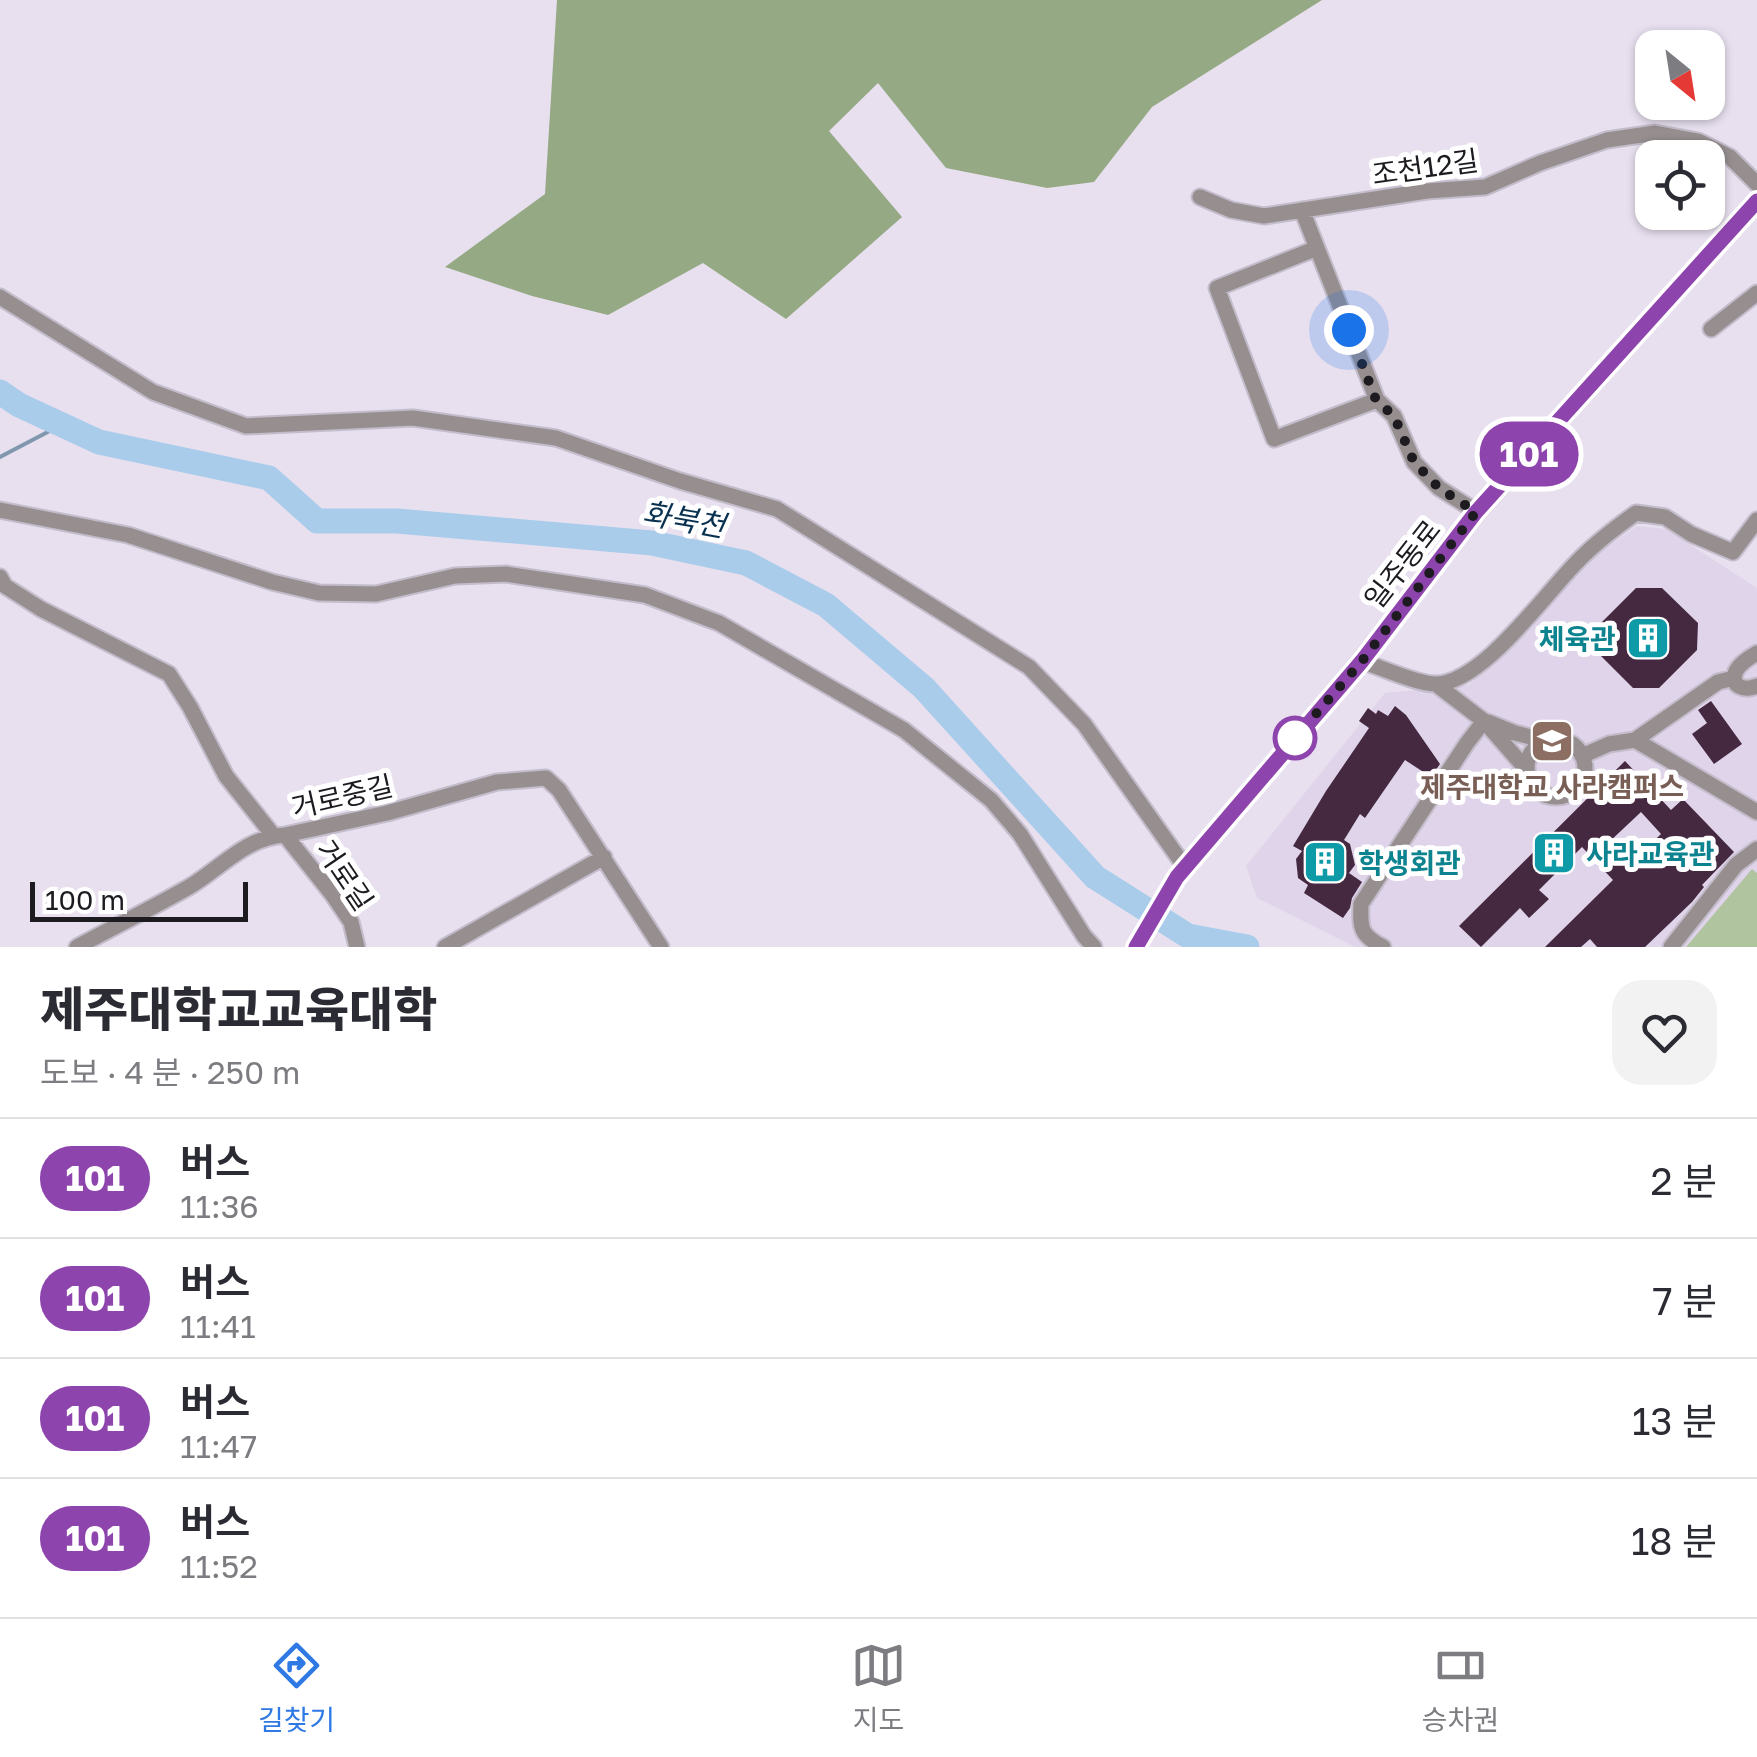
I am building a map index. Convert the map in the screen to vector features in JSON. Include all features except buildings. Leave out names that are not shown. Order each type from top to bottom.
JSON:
[{"type":"main road","name":"일주동로","points":[[1136,947],[1181,872],[1362,661],[1476,512],[1757,201]]},
{"type":"street","name":"조천12길","points":[[1200,198],[1231,210],[1264,216],[1427,192],[1485,188],[1540,163],[1607,140],[1655,133],[1698,141],[1730,157],[1757,184]]},
{"type":"street","points":[[1302,210],[1376,400],[1394,416],[1414,462],[1439,488],[1476,512]]},
{"type":"street","points":[[1317,248],[1216,288],[1274,439],[1376,400]]},
{"type":"street","points":[[1711,329],[1757,293]]},
{"type":"street","points":[[0,297],[153,392],[246,426],[413,418],[556,438],[680,481],[777,509],[1029,666],[1084,724],[1181,872]]},
{"type":"street","points":[[0,510],[128,535],[272,582],[320,593],[376,594],[455,576],[506,574],[645,595],[720,623],[904,730],[991,800],[1020,834],[1094,947]]},
{"type":"street","points":[[1436,685],[1473,672],[1596,543],[1636,513],[1665,517],[1691,534],[1734,552],[1757,520]]},
{"type":"street","name":"거로길","points":[[0,577],[4,586],[41,609],[168,674],[226,776],[332,894],[352,922],[356,947]]},
{"type":"street","points":[[1757,653],[1738,667],[1734,678],[1741,689],[1757,686]]},
{"type":"street","points":[[1362,661],[1436,685],[1484,720],[1527,770]]},
{"type":"street","points":[[1582,756],[1609,744],[1635,740],[1718,682],[1734,678]]},
{"type":"street","points":[[1484,720],[1515,733],[1546,741],[1563,740],[1578,748],[1584,774],[1568,794],[1541,793],[1529,779],[1532,752],[1546,741]]},
{"type":"street","points":[[1383,947],[1370,940],[1360,927],[1362,904],[1484,720]]},
{"type":"street","points":[[1635,740],[1757,812]]},
{"type":"street","name":"거로중길","points":[[77,947],[193,885],[239,850],[279,835],[387,813],[496,782],[546,778],[559,790],[662,947]]},
{"type":"street","points":[[1671,947],[1736,865],[1757,849]]},
{"type":"street","points":[[445,947],[604,858]]},
{"type":"shaded area","name":"제주대학교 사라캠퍼스","points":[[1637,526],[1666,529],[1757,588],[1757,947],[1355,947],[1257,898],[1246,866],[1385,693],[1469,685],[1601,551]]},
{"type":"green space","points":[[557,0],[1322,0],[1152,107],[1094,182],[1047,188],[946,168],[878,83],[829,131],[902,217],[786,319],[703,263],[608,315],[532,296],[445,267],[545,194]]},
{"type":"green space","points":[[1752,869],[1757,873],[1757,947],[1686,947]]},
{"type":"waterway","name":"화북천","points":[[0,392],[19,405],[99,442],[269,478],[317,521],[397,521],[652,543],[746,563],[826,605],[924,688],[1095,877],[1188,936],[1247,947]]},
{"type":"waterway","points":[[0,457],[61,425]]},
{"type":"bus line","name":"101","points":[[1136,947],[1177,877],[1362,661],[1476,512],[1757,201]]},
{"type":"place","name":"체육관","points":[[1648,638]]},
{"type":"place","name":"제주대학교 사라캠퍼스","points":[[1552,741]]},
{"type":"place","name":"사라교육관","points":[[1554,853]]},
{"type":"place","name":"학생회관","points":[[1325,862]]},
{"type":"route","points":[[1295,738],[1288,746],[1362,661],[1476,512],[1439,488],[1414,462],[1394,416],[1376,400],[1349,330]]}]
